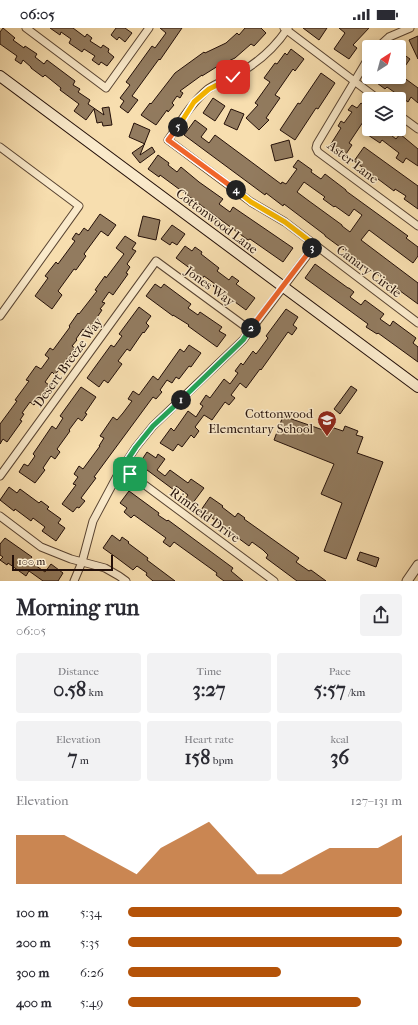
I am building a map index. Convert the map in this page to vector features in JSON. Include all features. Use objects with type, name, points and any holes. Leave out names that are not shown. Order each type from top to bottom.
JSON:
[{"type":"main road","name":"Cottonwood Lane","points":[[0,76],[418,387]]},
{"type":"street","points":[[26,28],[106,88],[149,28]]},
{"type":"street","points":[[386,40],[389,37],[410,28]]},
{"type":"street","points":[[286,29],[368,92]]},
{"type":"street","name":"Canary Circle","points":[[286,29],[278,42],[257,62],[209,89],[194,102],[168,140],[251,202],[285,222],[418,323]]},
{"type":"street","points":[[354,82],[362,69]]},
{"type":"street","name":"Aster Lane","points":[[354,82],[317,144],[317,150],[418,226]]},
{"type":"street","points":[[406,120],[418,129]]},
{"type":"street","points":[[0,147],[79,206],[0,316]]},
{"type":"street","points":[[74,581],[82,562],[93,521],[105,497],[136,447],[153,426],[243,340],[315,245]]},
{"type":"street","name":"Jones Way","points":[[156,261],[250,330]]},
{"type":"street","name":"Desert Breeze Way","points":[[0,476],[156,261]]},
{"type":"street","name":"Rimfield Drive","points":[[122,468],[274,581]]},
{"type":"street","points":[[0,516],[41,547],[82,562],[105,568],[126,581]]},
{"type":"street","points":[[407,581],[418,565]]},
{"type":"building","points":[[3,28],[15,38],[13,40],[24,48],[25,46],[37,54],[35,57],[44,64],[47,60],[75,81],[73,85],[80,89],[78,92],[90,100],[88,104],[104,115],[102,108],[109,107],[112,125],[103,126],[102,122],[97,123],[94,109],[86,120],[74,111],[79,104],[60,90],[61,88],[45,75],[43,77],[23,60],[21,64],[15,60],[17,56],[0,44],[0,32]]},
{"type":"building","points":[[50,28],[73,28],[85,37],[87,34],[92,38],[90,41],[101,48],[103,45],[109,49],[108,52],[114,57],[107,66],[101,62],[99,65],[92,60],[95,56],[84,49],[82,52],[69,43],[71,39],[61,32],[60,35]]},
{"type":"building","points":[[116,28],[125,28],[132,33],[125,42],[119,37],[117,40],[111,35]]},
{"type":"building","points":[[160,28],[182,28],[160,60],[159,59],[132,96],[138,100],[128,113],[120,107],[124,101],[120,98],[130,85],[126,82],[152,46],[155,48],[166,33]]},
{"type":"building","points":[[245,28],[261,28],[266,33],[254,46],[251,44],[235,58],[202,75],[180,91],[183,93],[180,98],[177,96],[172,103],[174,105],[168,112],[167,110],[156,125],[141,115],[175,73],[204,52],[205,53],[226,43],[237,33],[239,35]]},
{"type":"building","points":[[303,28],[327,28],[319,40]]},
{"type":"building","points":[[339,28],[369,28],[353,45],[357,48],[349,59],[334,49],[345,33]]},
{"type":"building","points":[[418,36],[418,59],[409,40]]},
{"type":"building","points":[[291,49],[304,59],[295,71],[293,69],[275,95],[280,98],[266,118],[269,120],[259,130],[246,118],[258,105],[255,103],[270,82],[264,78],[275,63],[277,64],[285,53],[287,55]]},
{"type":"building","points":[[406,56],[410,59],[406,65]]},
{"type":"building","points":[[321,73],[335,83],[295,140],[280,130]]},
{"type":"building","points":[[406,79],[418,88],[418,103],[411,97],[408,102],[406,101],[406,92],[394,92],[387,87],[385,89],[378,84],[406,84]]},
{"type":"building","points":[[213,98],[225,106],[215,121],[203,113]]},
{"type":"building","points":[[361,103],[362,104],[362,124],[349,143],[352,145],[344,157],[329,147],[341,128],[338,126],[341,121],[344,123],[352,112],[348,110],[352,105],[357,108]]},
{"type":"building","points":[[231,109],[244,114],[237,130],[224,124]]},
{"type":"building","points":[[195,120],[207,129],[201,137],[209,143],[215,135],[281,184],[282,182],[286,184],[297,169],[293,167],[298,160],[312,170],[311,172],[321,179],[325,174],[408,236],[406,238],[418,247],[418,256],[413,263],[369,230],[361,240],[418,283],[418,304],[284,204],[283,206],[266,193],[265,195],[184,135]],"holes":[[[304,182],[325,197],[323,199],[349,216],[354,209],[362,215],[350,232],[297,192]]]},
{"type":"building","points":[[134,123],[150,130],[144,144],[129,137]]},
{"type":"building","points":[[370,136],[392,136],[396,139],[398,136],[402,136],[418,149],[418,166],[406,158],[403,163],[396,158],[399,153],[382,140],[380,143]]},
{"type":"building","points":[[289,140],[293,157],[275,161],[271,145]]},
{"type":"building","points":[[144,145],[140,155],[152,147],[155,152],[140,163],[132,153]]},
{"type":"building","points":[[364,147],[418,186],[418,209],[404,199],[406,196],[395,189],[394,191],[354,161]]},
{"type":"building","points":[[158,155],[169,163],[168,165],[177,172],[181,167],[223,199],[219,204],[230,212],[233,207],[293,248],[283,262],[250,239],[248,240],[160,175],[159,177],[148,169]]},
{"type":"building","points":[[100,214],[116,225],[108,236],[101,231],[84,254],[86,256],[76,270],[74,269],[58,291],[62,295],[52,309],[35,296],[48,278],[45,276],[56,262],[58,264],[75,241],[72,239],[76,233],[79,235],[84,228],[88,231]]},
{"type":"building","points":[[143,216],[160,220],[156,240],[138,236]]},
{"type":"building","points":[[172,225],[185,234],[177,245],[172,242],[170,245],[161,239]]},
{"type":"building","points":[[125,236],[136,243],[132,249],[136,251],[127,264],[130,267],[126,273],[128,274],[113,295],[109,292],[102,302],[105,303],[100,309],[102,310],[87,332],[83,329],[72,346],[75,348],[55,375],[52,372],[45,382],[49,385],[34,405],[30,402],[22,413],[24,414],[20,420],[22,421],[7,442],[3,439],[0,444],[0,424],[17,401],[15,400],[29,381],[26,380],[36,366],[41,369],[49,358],[45,355],[50,348],[53,350],[70,327],[69,326],[78,313],[79,314],[97,291],[95,290],[105,276],[106,278],[124,254],[116,248]]},
{"type":"building","points":[[185,246],[192,251],[195,247],[202,252],[201,254],[219,268],[217,271],[229,280],[232,276],[239,281],[236,284],[255,298],[246,310],[213,286],[215,284],[204,276],[202,279],[176,258]]},
{"type":"building","points":[[315,264],[354,292],[350,297],[361,305],[365,300],[384,314],[380,319],[390,326],[393,321],[416,338],[413,343],[418,347],[418,362],[378,333],[377,334],[366,327],[368,324],[305,278]]},
{"type":"building","points":[[155,284],[161,288],[164,284],[191,304],[188,308],[198,315],[200,312],[222,327],[219,331],[226,335],[217,347],[188,326],[189,325],[173,316],[146,296]]},
{"type":"building","points":[[139,307],[151,316],[146,323],[149,326],[130,351],[127,349],[118,361],[122,364],[108,383],[104,380],[99,387],[87,378],[111,345],[114,347],[122,336],[119,334]]},
{"type":"building","points":[[286,309],[298,317],[293,325],[297,328],[292,335],[288,332],[246,388],[240,383],[231,395],[235,398],[229,405],[225,402],[212,420],[204,415],[195,427],[199,431],[194,438],[191,435],[182,447],[178,444],[173,451],[160,443],[171,428],[174,431],[188,411],[196,417],[203,406],[200,404],[206,395],[210,398],[224,379],[230,384],[238,373],[235,371],[241,363],[243,365],[253,351],[256,354],[268,338],[266,336]]},
{"type":"building","points":[[189,345],[201,353],[191,367],[189,366],[179,379],[176,377],[172,383],[167,380],[160,390],[162,392],[156,399],[153,397],[94,477],[96,478],[81,498],[85,501],[73,512],[62,504],[76,485],[73,484],[78,477],[74,474],[79,466],[83,469],[100,446],[104,438],[100,436],[113,417],[117,420],[132,401],[128,399],[133,391],[139,395],[153,376],[158,380],[180,349],[184,352]]},
{"type":"building","points":[[351,386],[357,390],[340,414],[334,409]]},
{"type":"building","points":[[81,387],[96,397],[85,413],[87,414],[82,421],[78,418],[69,430],[70,431],[57,449],[60,452],[55,459],[51,456],[43,468],[45,470],[35,483],[19,472],[24,464],[28,466],[35,456],[33,454],[52,426],[56,429],[63,418],[60,416]]},
{"type":"building","points":[[283,416],[326,431],[328,426],[343,431],[345,426],[358,431],[356,435],[363,437],[357,453],[383,462],[346,559],[324,551],[342,503],[321,494],[334,464],[274,440]]},
{"type":"building","points":[[147,452],[156,458],[158,454],[165,459],[157,470],[165,476],[170,470],[188,483],[191,479],[204,488],[192,504],[185,499],[188,495],[176,486],[174,490],[139,464]]},
{"type":"building","points":[[9,487],[17,493],[20,489],[39,503],[41,501],[49,507],[47,509],[61,519],[58,523],[65,528],[56,541],[42,531],[45,527],[33,518],[31,521],[15,509],[14,511],[0,500]]},
{"type":"building","points":[[129,491],[159,513],[158,515],[167,521],[168,520],[233,568],[231,571],[243,581],[224,581],[216,575],[217,573],[174,542],[170,547],[163,542],[166,538],[134,515],[131,518],[124,512],[127,508],[120,503]]},
{"type":"building","points":[[210,497],[235,517],[238,513],[245,518],[244,519],[299,558],[296,562],[309,571],[311,570],[326,581],[297,581],[266,558],[268,555],[263,550],[252,542],[249,546],[201,510]]},
{"type":"building","points":[[112,535],[120,541],[122,537],[129,542],[128,543],[148,558],[147,560],[175,581],[153,581],[146,575],[147,573],[137,566],[133,570],[103,548]]},
{"type":"building","points":[[5,538],[32,557],[29,561],[45,572],[51,564],[63,573],[58,581],[43,581],[29,571],[26,576],[8,563],[7,565],[0,560],[3,557],[0,555],[0,544]]},
{"type":"building","points":[[360,552],[379,558],[376,567],[357,560]]},
{"type":"place","name":"Cottonwood Elementary School","points":[[327,437]]},
{"type":"route","points":[[130,474],[122,468],[136,447],[153,426],[243,340],[315,245],[285,222],[251,202],[168,140],[194,102],[209,89],[233,77]]}]
